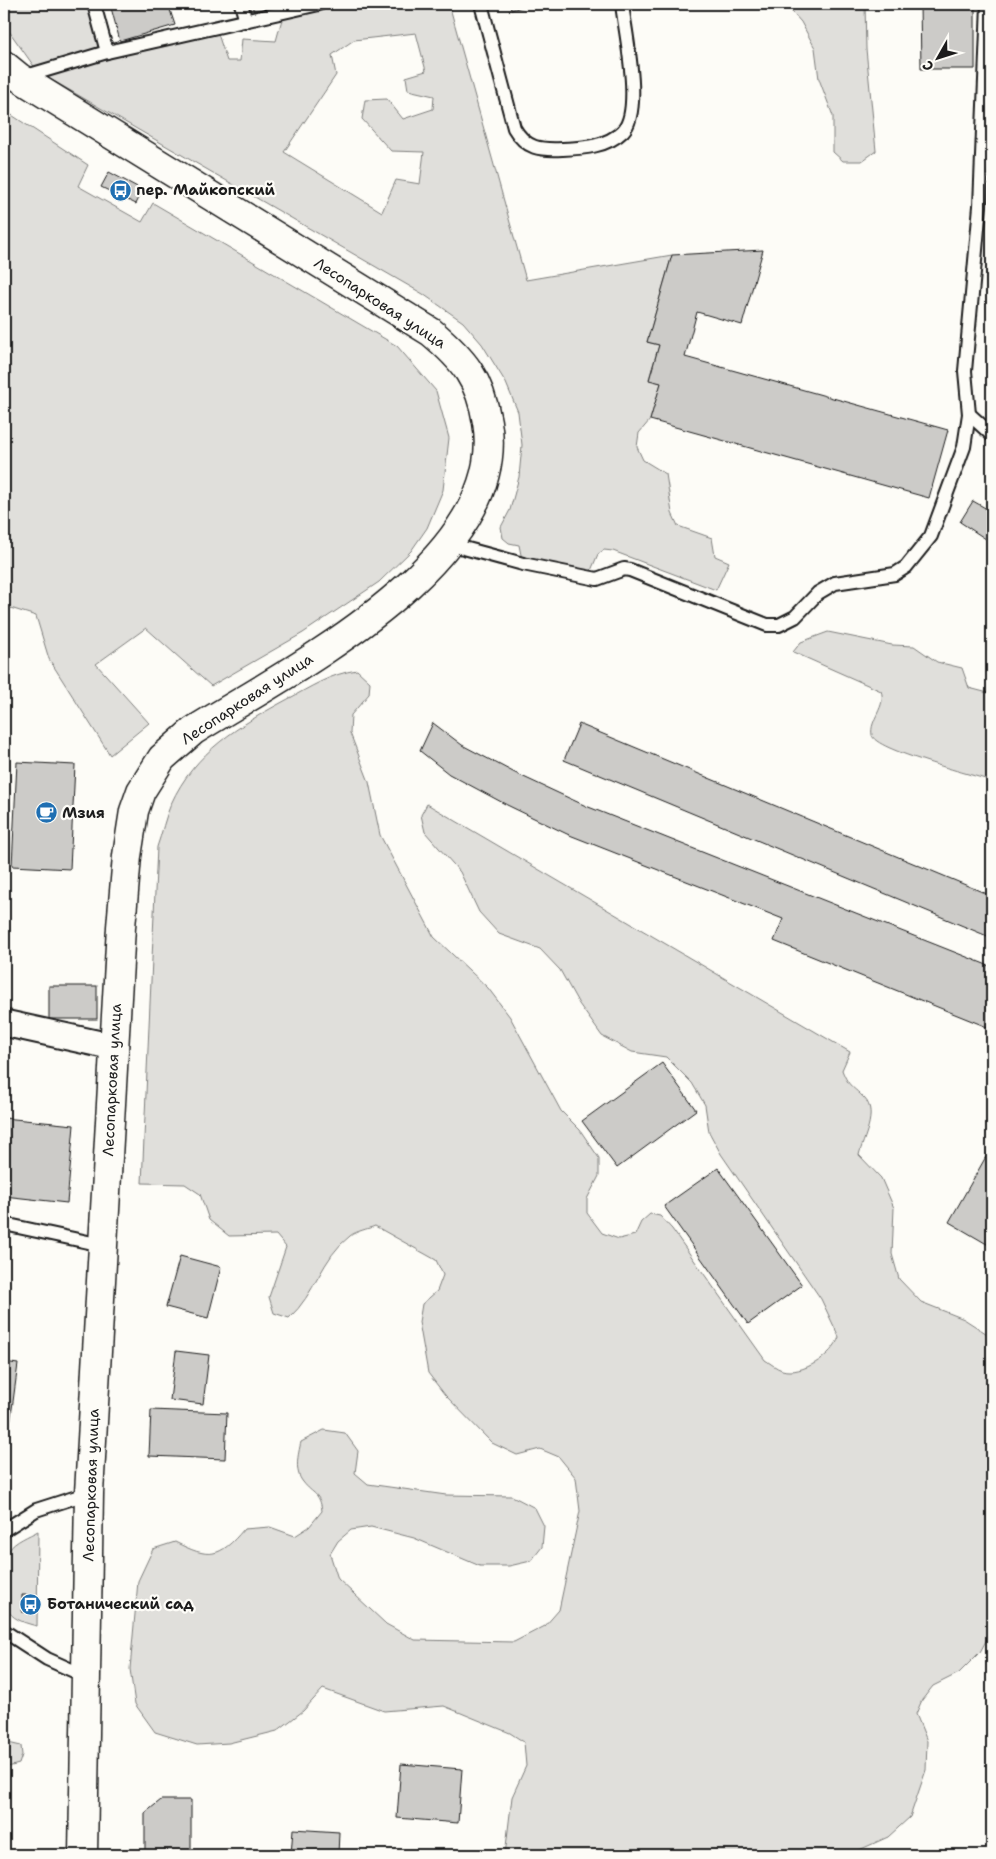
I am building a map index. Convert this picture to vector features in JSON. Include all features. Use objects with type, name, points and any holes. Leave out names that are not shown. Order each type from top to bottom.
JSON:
[{"type":"main road","name":"Лесопарковая улица","points":[[12,72],[431,332],[451,349],[467,367],[479,386],[485,408],[490,449],[487,473],[478,496],[449,544],[433,562],[365,621],[193,731],[162,758],[151,774],[134,811],[130,832],[121,927],[89,1493],[83,1855]]},
{"type":"street","points":[[4,1023],[114,1047]]},
{"type":"lane","points":[[94,4],[107,52]]},
{"type":"lane","points":[[241,4],[246,21]]},
{"type":"lane","points":[[12,72],[319,4]]},
{"type":"lane","points":[[481,4],[514,128],[520,139],[538,149],[583,148],[603,144],[624,130],[632,109],[622,4]]},
{"type":"lane","points":[[449,544],[523,564],[597,579],[624,569],[630,570],[767,624],[779,625],[795,616],[818,593],[835,583],[895,574],[906,567],[921,552],[931,536],[964,447],[969,414],[965,371],[980,206],[988,4]]},
{"type":"lane","points":[[969,414],[992,435]]},
{"type":"lane","points":[[4,1224],[102,1246]]},
{"type":"lane","points":[[4,1530],[10,1522],[36,1510],[89,1493]]},
{"type":"lane","points":[[4,1631],[47,1659],[85,1676]]},
{"type":"shaded area","points":[[4,4],[101,4],[114,50],[216,28],[227,61],[240,61],[242,39],[276,41],[284,12],[319,4],[449,4],[526,280],[672,255],[647,342],[659,345],[649,379],[661,383],[650,420],[639,433],[637,447],[643,460],[666,474],[672,513],[678,526],[712,538],[715,556],[729,562],[716,590],[613,551],[604,550],[598,554],[590,573],[524,559],[519,545],[509,543],[503,538],[501,527],[510,510],[519,477],[522,445],[518,412],[506,383],[482,344],[463,322],[423,294],[38,72],[4,24]],"holes":[[[416,33],[426,71],[406,77],[408,90],[434,96],[433,109],[403,119],[387,99],[365,100],[362,119],[391,151],[424,152],[420,184],[396,180],[382,212],[284,152],[336,75],[332,55],[354,40]]]},
{"type":"shaded area","points":[[785,4],[865,4],[866,49],[876,151],[862,161],[843,161],[833,152],[833,116],[819,79],[815,48],[801,22]]},
{"type":"shaded area","points":[[4,110],[88,165],[78,186],[142,222],[153,203],[397,346],[436,391],[449,438],[443,490],[427,528],[411,551],[379,582],[303,633],[211,686],[146,628],[96,664],[149,723],[110,755],[49,659],[36,616],[4,606]]},
{"type":"shaded area","points":[[828,632],[892,645],[914,646],[937,662],[962,668],[969,688],[992,694],[992,781],[906,755],[877,741],[872,735],[872,729],[882,702],[881,691],[793,652],[801,642]]},
{"type":"shaded area","points":[[357,670],[370,682],[369,694],[351,715],[350,733],[369,782],[380,835],[434,937],[488,988],[510,1017],[561,1111],[580,1130],[599,1158],[599,1176],[587,1199],[587,1213],[602,1233],[619,1239],[635,1235],[641,1222],[650,1214],[660,1216],[672,1229],[765,1360],[782,1370],[790,1371],[807,1367],[824,1357],[836,1344],[839,1337],[821,1299],[721,1154],[709,1132],[705,1105],[692,1083],[666,1057],[632,1052],[602,1036],[579,1004],[560,970],[540,949],[499,934],[479,912],[460,872],[425,832],[421,815],[427,804],[850,1052],[842,1070],[849,1084],[865,1099],[870,1111],[870,1119],[859,1155],[881,1178],[894,1208],[892,1254],[899,1279],[921,1302],[964,1319],[992,1337],[992,1542],[989,1564],[992,1568],[992,1630],[980,1652],[959,1673],[933,1686],[922,1700],[916,1714],[927,1741],[926,1770],[910,1817],[888,1837],[848,1855],[505,1855],[512,1797],[526,1766],[524,1742],[510,1733],[444,1706],[384,1711],[323,1689],[303,1711],[277,1731],[229,1743],[197,1745],[155,1732],[135,1704],[130,1669],[138,1581],[153,1549],[175,1542],[197,1551],[213,1553],[227,1546],[244,1529],[270,1527],[295,1536],[309,1527],[322,1511],[318,1497],[300,1478],[298,1473],[298,1457],[301,1442],[324,1430],[345,1433],[358,1451],[355,1473],[368,1484],[446,1495],[512,1496],[535,1508],[544,1526],[542,1547],[531,1561],[509,1566],[480,1566],[414,1538],[371,1527],[351,1530],[338,1541],[330,1554],[338,1579],[386,1624],[415,1640],[514,1642],[545,1626],[559,1610],[580,1511],[576,1478],[559,1457],[540,1449],[517,1455],[492,1443],[445,1395],[428,1373],[419,1322],[422,1304],[437,1291],[443,1275],[436,1260],[375,1226],[359,1231],[350,1236],[332,1254],[306,1298],[289,1318],[274,1313],[269,1297],[286,1247],[276,1235],[229,1236],[209,1220],[200,1194],[185,1184],[142,1183],[157,847],[171,804],[192,769],[205,755],[236,730],[270,709],[321,682]]},
{"type":"shaded area","points":[[38,1531],[37,1626],[18,1619],[8,1610],[5,1596],[5,1563],[9,1550],[18,1541]]},
{"type":"shaded area","points":[[4,1742],[21,1746],[22,1755],[19,1764],[4,1768]]},
{"type":"building","points":[[110,4],[168,4],[175,25],[120,41]]},
{"type":"building","points":[[252,4],[292,4],[254,14]]},
{"type":"building","points":[[510,4],[533,4],[511,10]]},
{"type":"building","points":[[920,4],[975,4],[975,69],[921,69]]},
{"type":"building","points":[[109,172],[143,190],[136,204],[101,187]]},
{"type":"building","points":[[763,250],[742,325],[697,312],[685,357],[948,430],[929,498],[650,420],[661,383],[649,380],[659,345],[647,342],[672,255]]},
{"type":"building","points":[[973,501],[987,509],[992,501],[992,543],[960,522]]},
{"type":"building","points":[[433,723],[462,745],[515,773],[586,806],[992,967],[992,1029],[774,941],[783,919],[567,834],[449,774],[420,751]]},
{"type":"building","points":[[579,724],[992,896],[992,938],[564,760]]},
{"type":"building","points":[[17,762],[75,765],[70,869],[12,866]]},
{"type":"building","points":[[49,986],[97,986],[97,1019],[49,1019]]},
{"type":"building","points":[[662,1063],[696,1110],[617,1168],[582,1121]]},
{"type":"building","points":[[4,1118],[74,1125],[67,1203],[4,1196]]},
{"type":"building","points":[[992,1146],[992,1247],[949,1222]]},
{"type":"building","points":[[718,1168],[802,1285],[748,1324],[664,1206]]},
{"type":"building","points":[[180,1256],[221,1267],[208,1318],[166,1307]]},
{"type":"building","points":[[176,1351],[209,1355],[203,1404],[170,1400]]},
{"type":"building","points":[[4,1362],[18,1364],[4,1469]]},
{"type":"building","points":[[151,1410],[227,1413],[225,1459],[149,1456]]},
{"type":"building","points":[[22,1595],[35,1595],[34,1613],[22,1612]]},
{"type":"building","points":[[401,1764],[462,1769],[458,1823],[397,1818]]},
{"type":"building","points":[[161,1800],[191,1800],[191,1855],[145,1855],[145,1813]]},
{"type":"building","points":[[293,1829],[339,1832],[338,1855],[291,1855]]},
{"type":"place","name":"пер. Майкопский","points":[[120,190]]},
{"type":"place","name":"Мзия","points":[[46,813]]},
{"type":"place","name":"Ботанический сад","points":[[31,1604]]}]
